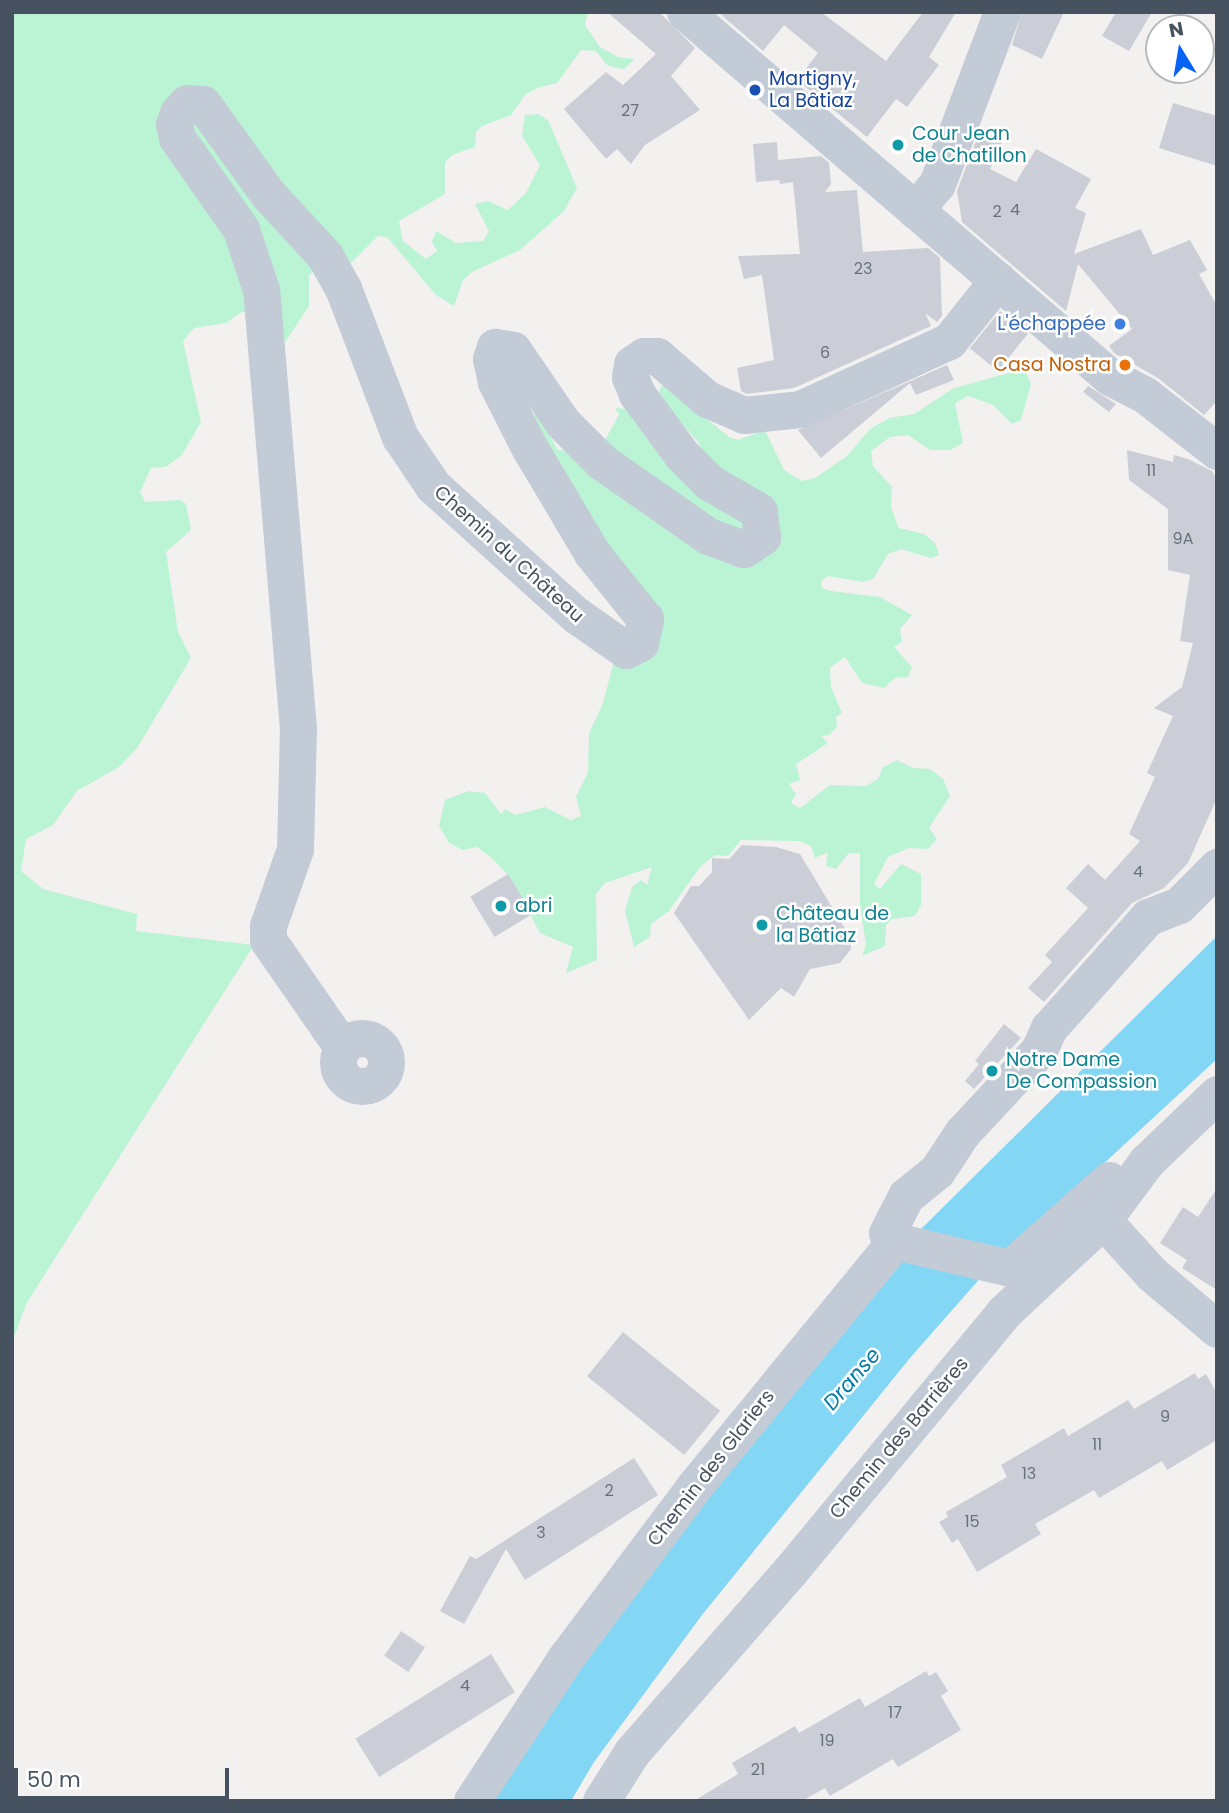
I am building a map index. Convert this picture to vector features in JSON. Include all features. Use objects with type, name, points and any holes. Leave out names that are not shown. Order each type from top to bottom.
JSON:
[{"type":"street","points":[[685,12],[1110,377],[1145,395],[1214,442]]},
{"type":"street","points":[[915,210],[937,184],[1002,12]]},
{"type":"street","name":"Chemin du Château","points":[[342,1048],[268,940],[268,926],[295,849],[298,729],[261,290],[241,229],[177,138],[174,124],[178,113],[187,103],[203,104],[268,194],[325,256],[344,288],[400,436],[433,486],[593,630],[625,650],[640,643],[645,619],[592,553],[529,447],[496,382],[491,359],[495,347],[513,350],[563,423],[602,461],[708,536],[744,549],[762,537],[759,511],[709,482],[682,455],[637,394],[630,377],[632,364],[644,356],[656,356],[707,399],[744,415],[800,409],[949,341],[998,280]]},
{"type":"street","points":[[1137,1174],[1119,1172],[1010,1268],[895,1241],[887,1233],[891,1218],[906,1196],[937,1171],[971,1125],[996,1101],[1039,1050],[1049,1028],[1148,917],[1178,905],[1217,867]]},
{"type":"street","name":"Chemin des Barrières","points":[[601,1801],[632,1752],[790,1571],[1004,1312],[1103,1220],[1137,1174],[1217,1094]]},
{"type":"street","points":[[1103,1220],[1152,1274],[1217,1329]]},
{"type":"street","name":"Chemin des Glariers","points":[[472,1801],[567,1656],[693,1488],[895,1241]]},
{"type":"green space","points":[[12,12],[588,12],[585,25],[600,47],[618,57],[635,59],[624,69],[617,68],[607,65],[596,51],[581,50],[557,83],[537,88],[525,95],[511,115],[482,126],[476,132],[475,147],[452,155],[445,162],[445,194],[399,221],[403,241],[426,259],[437,251],[432,242],[436,231],[456,243],[483,241],[489,231],[475,204],[488,201],[508,210],[526,193],[540,165],[522,136],[525,115],[538,114],[548,120],[577,188],[564,211],[520,250],[472,272],[463,280],[454,306],[436,295],[387,237],[378,236],[351,263],[342,266],[330,260],[309,275],[309,306],[286,341],[277,339],[258,309],[240,313],[226,323],[194,328],[183,341],[201,422],[182,455],[166,467],[151,468],[140,492],[145,502],[180,500],[186,504],[191,530],[166,552],[178,632],[191,658],[137,748],[119,767],[77,791],[53,825],[26,839],[21,871],[43,889],[137,914],[136,931],[254,945],[26,1304],[12,1343]]},
{"type":"green space","points":[[1020,370],[1026,373],[1031,384],[1021,420],[1012,424],[993,405],[968,396],[955,403],[963,443],[950,450],[930,450],[908,435],[890,437],[871,451],[873,466],[892,487],[891,507],[899,528],[924,534],[935,543],[939,555],[931,558],[901,549],[888,554],[873,579],[863,582],[828,576],[821,581],[822,588],[880,597],[912,615],[900,629],[902,642],[894,647],[912,667],[908,677],[895,678],[884,688],[862,683],[845,657],[830,668],[831,687],[842,713],[836,717],[837,727],[829,735],[821,736],[828,743],[796,764],[800,780],[789,784],[796,794],[791,803],[800,808],[830,785],[866,786],[878,779],[883,767],[897,760],[913,768],[930,769],[943,779],[950,796],[929,828],[937,839],[928,849],[909,848],[888,857],[874,884],[880,889],[901,864],[921,874],[921,905],[915,916],[892,919],[886,925],[885,946],[862,956],[866,944],[860,907],[860,853],[849,853],[836,869],[826,866],[828,852],[815,858],[811,846],[799,841],[741,840],[728,856],[715,855],[700,867],[669,911],[651,924],[650,937],[634,947],[625,911],[632,887],[641,880],[647,885],[652,867],[605,883],[596,894],[597,960],[566,973],[573,947],[540,933],[510,877],[477,847],[463,850],[449,843],[439,826],[445,800],[468,791],[485,793],[501,814],[505,809],[515,815],[545,807],[571,820],[581,816],[576,796],[588,773],[589,734],[603,703],[614,661],[628,642],[626,588],[526,428],[536,414],[558,450],[598,452],[619,415],[615,408],[626,409],[708,473],[699,443],[661,399],[659,390],[664,384],[729,437],[738,440],[765,430],[784,470],[802,481],[815,478],[847,456],[870,429],[889,418],[914,414],[954,388]]},
{"type":"water","name":"Dranse","points":[[1217,936],[1217,1059],[983,1275],[910,1358],[702,1615],[594,1762],[571,1801],[488,1801],[614,1614],[919,1231]]},
{"type":"building","points":[[607,12],[659,12],[695,48],[671,76],[700,110],[645,145],[631,164],[617,149],[606,159],[564,109],[606,72],[623,85],[656,54]]},
{"type":"building","points":[[718,12],[821,12],[886,61],[923,12],[956,12],[929,57],[939,65],[907,107],[896,99],[867,137],[797,80],[818,53],[784,25],[763,51]]},
{"type":"building","points":[[1022,12],[1064,12],[1042,59],[1012,45]]},
{"type":"building","points":[[1116,12],[1152,12],[1145,14],[1145,24],[1129,51],[1102,36]]},
{"type":"building","points":[[1173,103],[1217,116],[1217,166],[1159,148]]},
{"type":"building","points":[[978,136],[1002,143],[990,169],[1016,182],[1036,149],[1091,179],[1075,208],[1086,213],[1074,254],[1141,229],[1153,255],[1190,240],[1207,270],[1199,274],[1217,306],[1217,401],[1204,415],[1158,378],[1114,353],[1109,346],[1132,329],[1078,264],[1066,311],[962,222],[957,191]]},
{"type":"building","points":[[777,142],[778,160],[821,156],[829,163],[831,184],[825,192],[857,190],[863,252],[928,248],[940,258],[942,316],[937,322],[925,313],[931,326],[794,388],[747,394],[741,391],[737,368],[774,360],[762,275],[744,279],[738,256],[800,254],[793,182],[756,182],[753,144]]},
{"type":"building","points":[[1000,311],[1028,334],[998,371],[970,348]]},
{"type":"building","points":[[947,365],[954,380],[916,395],[910,383],[821,458],[798,430]]},
{"type":"building","points":[[1088,386],[1116,404],[1109,412],[1083,392]]},
{"type":"building","points":[[1127,450],[1173,462],[1174,455],[1188,459],[1212,471],[1217,480],[1217,798],[1188,863],[1164,888],[1132,903],[1044,1002],[1028,988],[1052,962],[1045,955],[1088,908],[1066,888],[1088,864],[1105,880],[1140,841],[1129,834],[1155,777],[1147,773],[1173,716],[1154,708],[1182,687],[1193,643],[1180,641],[1190,575],[1168,570],[1168,509],[1129,480]]},
{"type":"building","name":"Château de la Bâtiaz","points":[[742,845],[776,847],[800,854],[850,937],[851,949],[840,963],[810,969],[794,997],[781,988],[749,1020],[674,913],[691,886],[699,886],[712,872],[712,858],[729,859]]},
{"type":"building","name":"abri","points":[[508,874],[532,914],[494,937],[470,897]]},
{"type":"building","points":[[1004,1024],[1021,1038],[974,1089],[965,1081],[979,1064],[975,1061]]},
{"type":"building","points":[[1217,1188],[1217,1290],[1182,1268],[1187,1260],[1160,1243],[1183,1207],[1198,1217]]},
{"type":"building","points":[[623,1332],[720,1411],[684,1455],[587,1376]]},
{"type":"building","points":[[1195,1373],[1198,1379],[1206,1374],[1217,1393],[1217,1440],[1167,1470],[1162,1461],[1099,1498],[1094,1490],[1035,1524],[1041,1534],[977,1572],[958,1539],[952,1543],[939,1522],[948,1517],[946,1512],[1007,1477],[1001,1465],[1064,1428],[1068,1436],[1128,1400],[1134,1409]]},
{"type":"building","points":[[634,1458],[658,1495],[525,1580],[506,1549],[464,1624],[440,1611],[470,1556],[476,1559]]},
{"type":"building","points":[[401,1631],[425,1647],[408,1672],[384,1656]]},
{"type":"building","points":[[491,1654],[515,1692],[379,1777],[355,1739]]},
{"type":"building","points":[[926,1671],[929,1676],[936,1672],[948,1691],[941,1696],[961,1730],[898,1767],[893,1759],[830,1796],[825,1788],[802,1801],[694,1801],[738,1774],[732,1763],[795,1726],[799,1733],[860,1698],[865,1707]]},
{"type":"place","name":"Martigny, La Bâtiaz","points":[[755,90]]},
{"type":"place","name":"Cour Jean de Chatillon","points":[[898,145]]},
{"type":"place","name":"L'échappée","points":[[1120,324]]},
{"type":"place","name":"Casa Nostra","points":[[1125,365]]},
{"type":"place","name":"abri","points":[[501,906]]},
{"type":"place","name":"Château de la Bâtiaz","points":[[762,925]]},
{"type":"place","name":"Notre Dame De Compassion","points":[[992,1071]]}]
